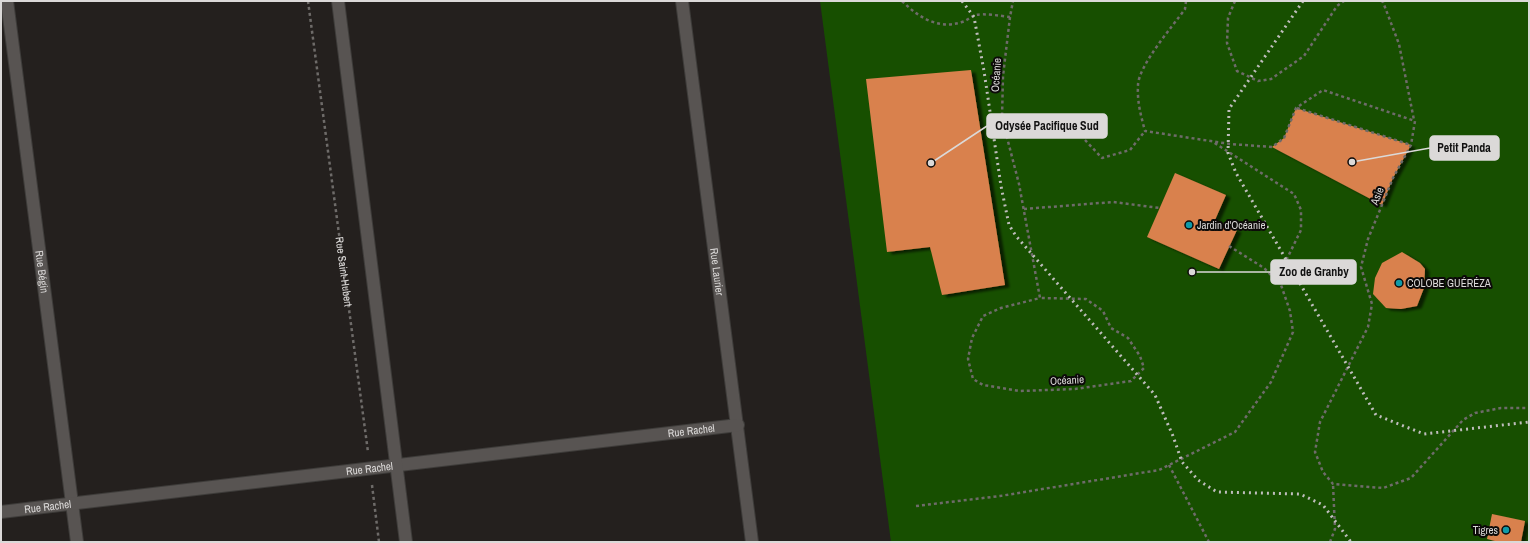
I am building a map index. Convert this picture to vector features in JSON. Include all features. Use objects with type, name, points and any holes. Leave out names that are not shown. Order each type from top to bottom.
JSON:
[{"type":"street","name":"Rue Bégin","points":[[7,1],[77,542]]},
{"type":"street","points":[[338,1],[406,542]]},
{"type":"street","name":"Rue Laurier","points":[[682,1],[752,542]]},
{"type":"street","name":"Rue Rachel","points":[[1,512],[738,425]]},
{"type":"path","name":"Rue Saint-Hubert","points":[[308,1],[379,542]]},
{"type":"path","points":[[902,1],[915,13],[932,22],[946,24],[962,22],[976,15],[1010,17]]},
{"type":"path","name":"Océanie","points":[[1013,1],[1003,76],[1002,118],[1019,184],[1040,298]]},
{"type":"path","points":[[1145,131],[1138,106],[1138,84],[1149,57],[1185,9],[1186,1]]},
{"type":"path","points":[[1235,1],[1228,18],[1226,43],[1237,71],[1258,81],[1271,79],[1304,56],[1337,6],[1344,1]]},
{"type":"path","name":"Asie","points":[[1333,484],[1324,472],[1315,452],[1320,422],[1368,327],[1372,304],[1360,267],[1368,239],[1393,178],[1411,145],[1414,121],[1399,44],[1383,2],[1380,1]]},
{"type":"path","points":[[1145,131],[1211,141],[1272,147],[1284,138],[1296,108],[1323,90],[1414,121]]},
{"type":"path","points":[[1296,108],[1411,145]]},
{"type":"path","points":[[1085,140],[1102,158],[1130,150],[1145,131]]},
{"type":"path","points":[[916,506],[1000,496],[1159,470],[1235,432],[1272,382],[1293,332],[1290,311],[1281,285],[1281,271],[1302,230],[1301,210],[1294,194],[1211,141]]},
{"type":"path","points":[[1024,209],[1113,202],[1160,208]]},
{"type":"path","points":[[1229,246],[1264,268],[1281,285]]},
{"type":"path","name":"Océanie","points":[[1040,298],[1086,299],[1103,311],[1111,328],[1128,338],[1140,356],[1144,368],[1131,381],[1075,389],[1020,391],[983,385],[973,379],[968,359],[972,338],[983,316],[1001,308],[1040,298]]},
{"type":"path","points":[[1330,542],[1335,529],[1333,484],[1383,488],[1411,478],[1462,420],[1475,413],[1501,408],[1529,408]]},
{"type":"path","points":[[1169,465],[1209,542]]},
{"type":"green space","points":[[820,1],[1529,1],[1529,542],[891,542]]},
{"type":"building","points":[[971,70],[1005,285],[942,295],[930,247],[887,252],[866,79]]},
{"type":"building","points":[[1296,108],[1411,145],[1393,178],[1382,205],[1272,147],[1284,138]]},
{"type":"building","name":"Jardin d'Océanie","points":[[1175,173],[1226,195],[1215,220],[1237,230],[1219,269],[1147,237]]},
{"type":"building","name":"COLOBE GUÉRÉZA","points":[[1402,252],[1420,263],[1425,269],[1424,288],[1417,306],[1401,309],[1386,308],[1373,294],[1375,278],[1382,263]]},
{"type":"building","name":"Tigres","points":[[1492,514],[1525,521],[1521,542],[1499,542],[1487,539]]},
{"type":"railway","points":[[962,1],[974,17],[984,71],[1001,186],[1009,225],[1016,236],[1155,395],[1173,436],[1182,462],[1198,480],[1217,492],[1300,494],[1323,505],[1351,542]]},
{"type":"railway","points":[[1303,1],[1229,109],[1228,153],[1236,173],[1376,415],[1424,434],[1529,422]]},
{"type":"place","name":"Petit Panda","points":[[1352,162]]},
{"type":"place","name":"Odysée Pacifique Sud","points":[[931,163]]},
{"type":"place","name":"Jardin d'Océanie","points":[[1189,225]]},
{"type":"place","name":"Zoo de Granby","points":[[1192,272]]},
{"type":"place","name":"COLOBE GUÉRÉZA","points":[[1399,283]]},
{"type":"place","name":"Tigres","points":[[1506,530]]}]
